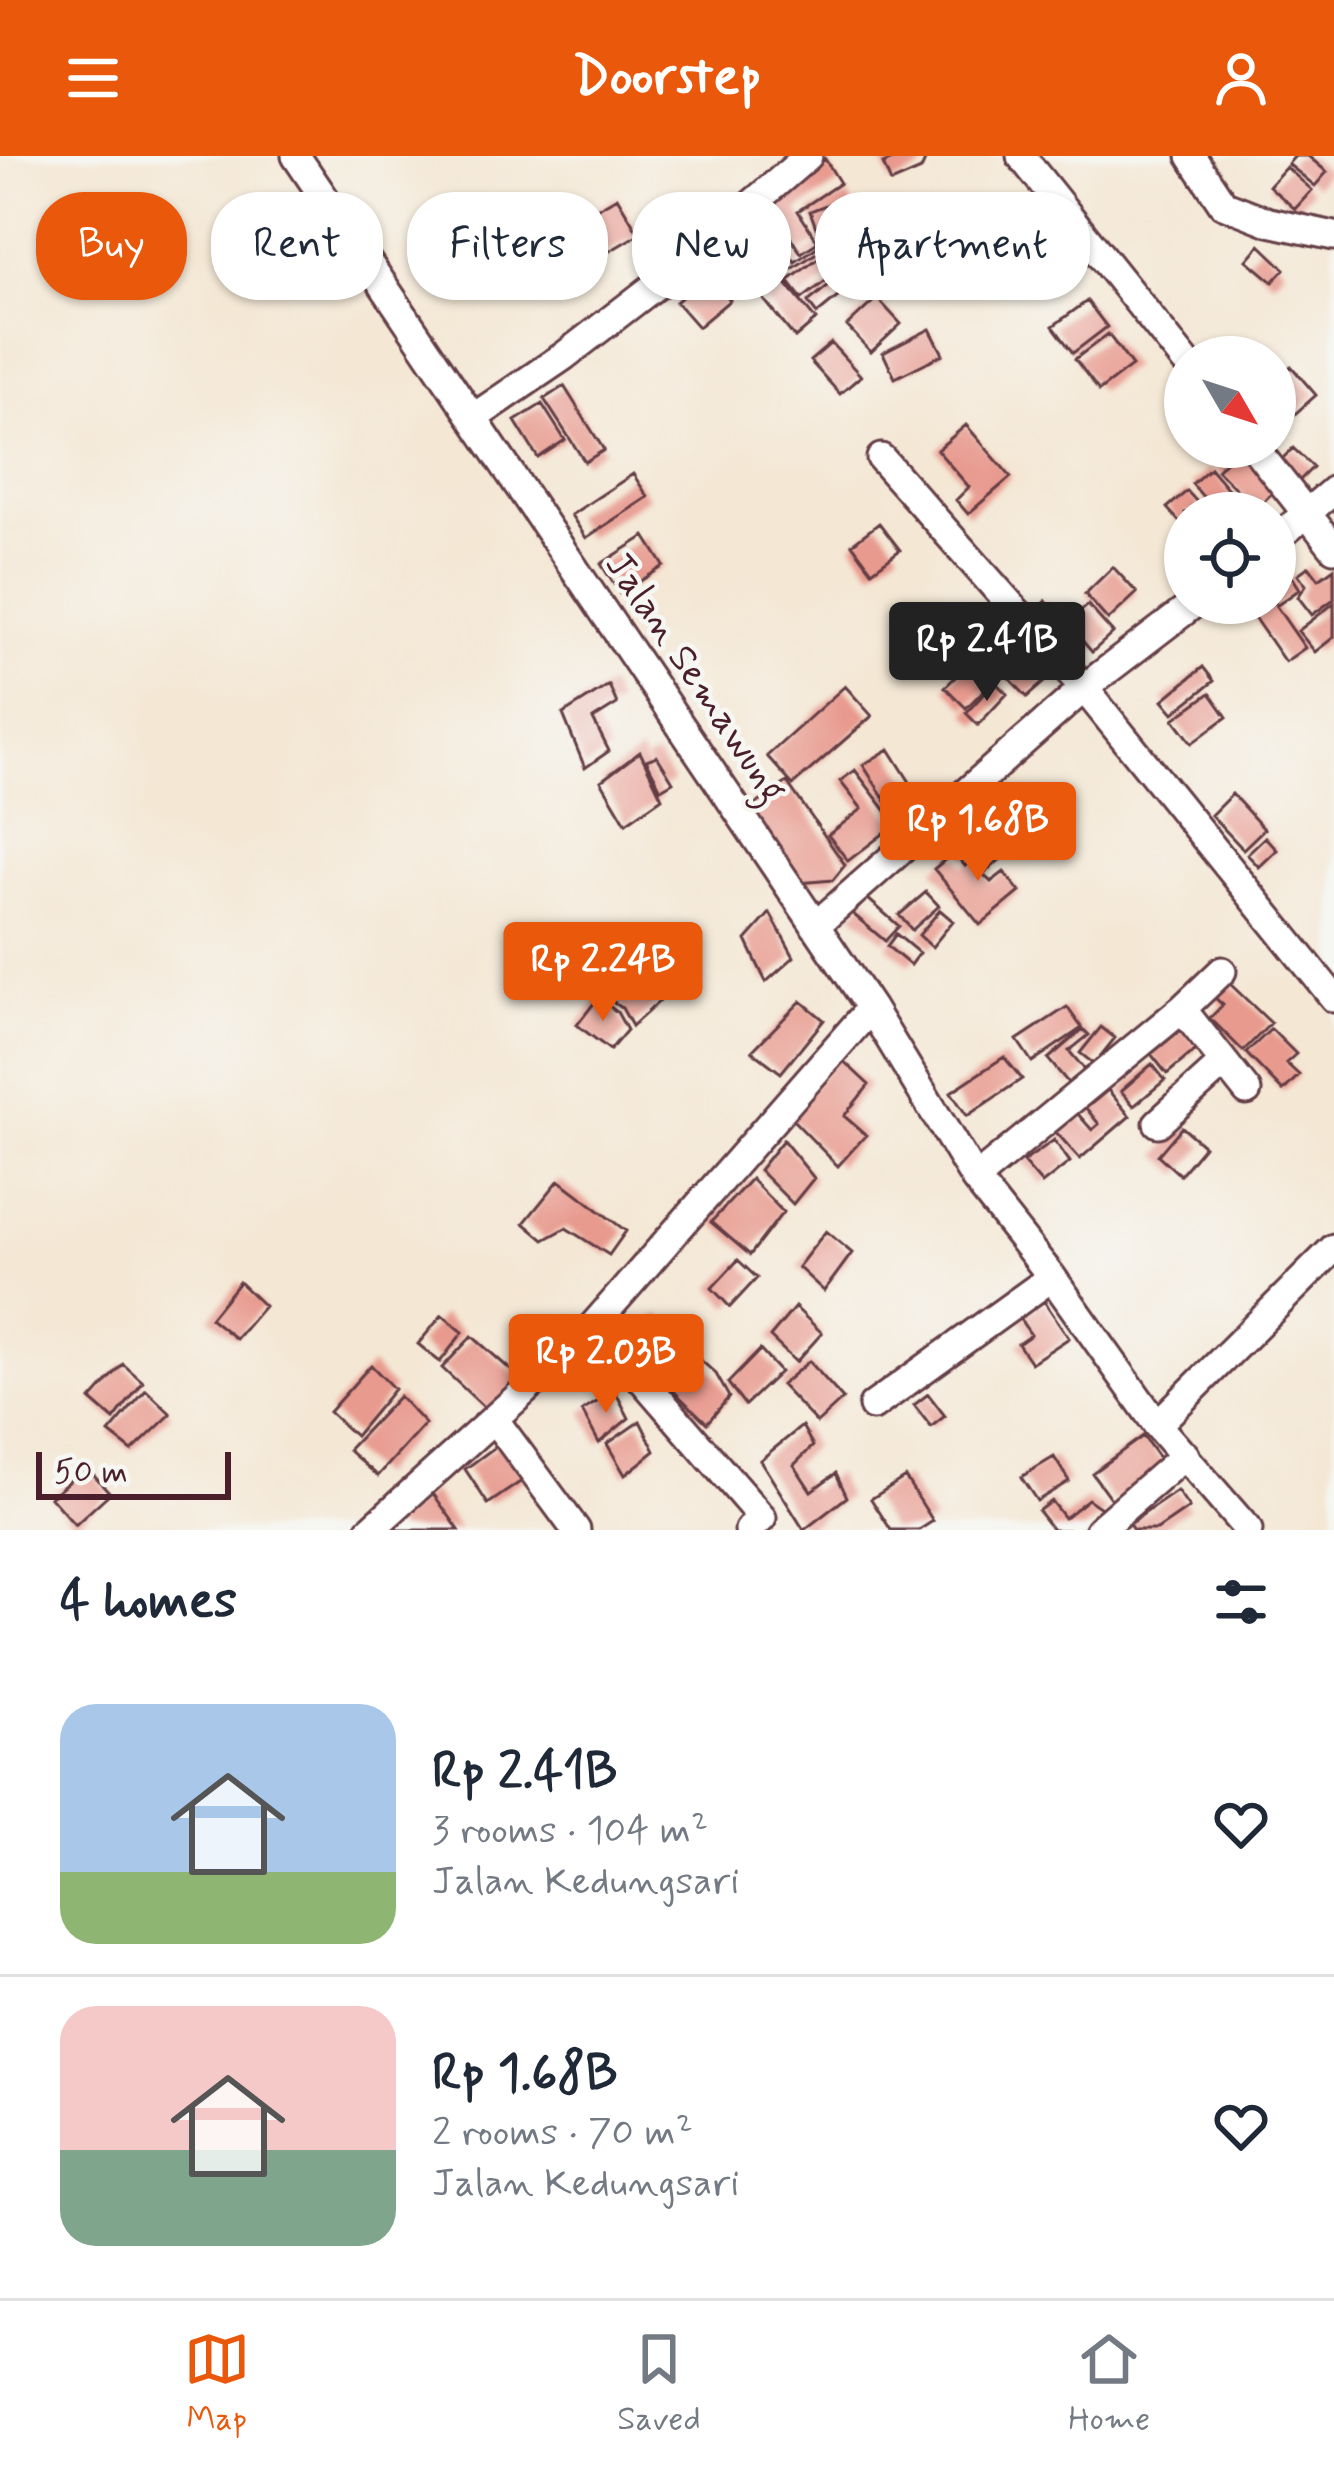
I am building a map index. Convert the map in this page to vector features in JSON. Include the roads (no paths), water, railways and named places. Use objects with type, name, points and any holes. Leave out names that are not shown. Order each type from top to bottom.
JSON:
[{"type":"street","name":"Jalan Semawung","points":[[296,156],[871,1008],[975,1178],[1157,1425],[1248,1530]]},
{"type":"street","points":[[473,418],[673,272],[808,156]]},
{"type":"street","points":[[1021,156],[1165,336]]},
{"type":"street","points":[[1191,156],[1223,205],[1269,222],[1334,236]]},
{"type":"street","points":[[881,458],[1084,688],[1334,998]]},
{"type":"street","points":[[1271,468],[1334,548]]},
{"type":"street","points":[[1296,523],[1334,490]]},
{"type":"street","points":[[815,926],[1084,688],[1168,624]]},
{"type":"street","points":[[975,1178],[1182,1010],[1222,971]]},
{"type":"street","points":[[370,1530],[595,1325],[871,1008]]},
{"type":"street","points":[[1182,1010],[1247,1091]]},
{"type":"street","points":[[1158,1123],[1224,1063]]},
{"type":"street","points":[[1157,1425],[1334,1248]]},
{"type":"street","points":[[873,1406],[1052,1277]]},
{"type":"street","points":[[595,1325],[762,1526]]},
{"type":"street","points":[[494,1419],[577,1530]]},
{"type":"street","points":[[1099,1530],[1185,1455]]}]
